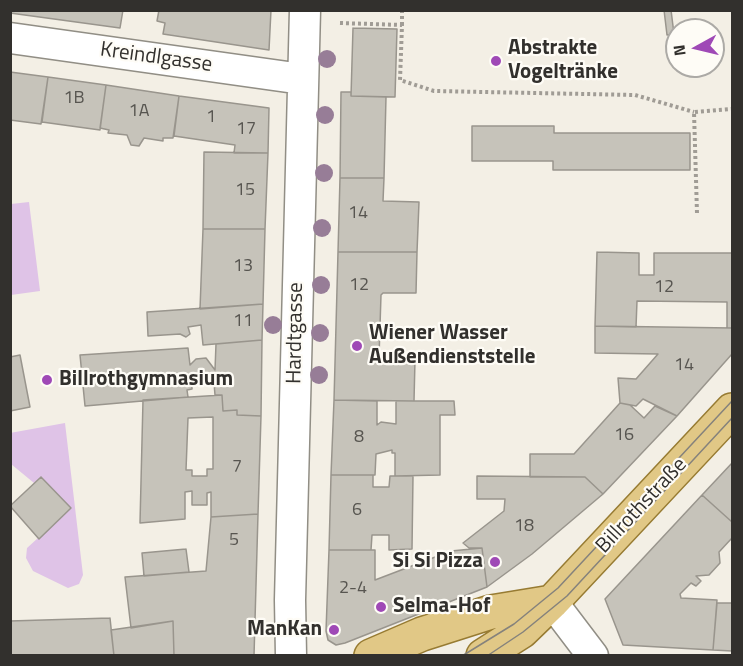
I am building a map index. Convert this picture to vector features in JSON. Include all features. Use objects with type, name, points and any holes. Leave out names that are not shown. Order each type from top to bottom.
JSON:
[{"type":"main road","name":"Billrothstraße","points":[[483,656],[522,631],[552,603],[732,410]]},
{"type":"main road","points":[[371,656],[422,634],[491,612],[552,603]]},
{"type":"street","name":"Hardtgasse","points":[[291,656],[290,600],[305,10]]},
{"type":"street","name":"Kreindlgasse","points":[[10,38],[302,78]]},
{"type":"street","points":[[552,603],[593,656]]},
{"type":"path","points":[[402,10],[400,80],[434,91],[635,95],[694,112],[732,109]]},
{"type":"path","points":[[340,23],[402,25]]},
{"type":"path","points":[[694,112],[697,213]]},
{"type":"shaded area","points":[[29,202],[40,291],[11,295],[11,204]]},
{"type":"shaded area","points":[[65,423],[83,575],[79,584],[68,588],[33,571],[26,558],[27,548],[71,508],[41,477],[34,483],[11,464],[10,433]]},
{"type":"building","points":[[10,10],[123,10],[120,28],[10,13]]},
{"type":"building","points":[[159,10],[271,10],[269,50],[163,34],[165,23],[157,21]]},
{"type":"building","points":[[664,10],[671,10],[672,18],[665,18]]},
{"type":"building","points":[[353,28],[397,29],[395,97],[351,96]]},
{"type":"building","points":[[10,72],[48,77],[41,124],[10,120]]},
{"type":"building","points":[[48,77],[106,85],[100,130],[42,122]]},
{"type":"building","points":[[106,85],[179,96],[173,138],[163,138],[163,141],[144,138],[139,146],[131,145],[127,135],[108,133],[109,130],[100,128]]},
{"type":"building","points":[[341,92],[351,92],[351,96],[386,97],[384,178],[340,178]]},
{"type":"building","points":[[179,96],[269,108],[268,153],[234,153],[235,145],[174,136]]},
{"type":"building","points":[[472,126],[554,126],[554,133],[690,133],[690,170],[553,170],[553,161],[472,161]]},
{"type":"building","points":[[204,152],[268,153],[265,229],[203,229]]},
{"type":"building","points":[[340,178],[384,178],[383,201],[419,202],[417,252],[338,252]]},
{"type":"building","points":[[203,229],[265,229],[263,304],[200,309]]},
{"type":"building","points":[[338,252],[417,252],[416,293],[383,293],[381,295],[379,357],[381,360],[415,360],[414,401],[334,400]]},
{"type":"building","points":[[597,252],[639,253],[639,275],[654,275],[654,253],[732,253],[732,328],[727,328],[727,302],[637,301],[636,327],[595,326]]},
{"type":"building","points":[[263,304],[262,340],[203,345],[201,325],[188,327],[190,334],[186,337],[180,334],[148,336],[147,312]]},
{"type":"building","points":[[595,326],[732,328],[732,354],[677,416],[643,399],[636,406],[620,403],[618,378],[636,379],[658,354],[595,353]]},
{"type":"building","points":[[262,340],[261,416],[237,415],[237,410],[223,411],[222,395],[215,395],[214,383],[210,383],[210,377],[192,377],[192,389],[187,390],[188,397],[85,406],[80,355],[188,348],[190,365],[196,359],[206,358],[215,370],[216,344]]},
{"type":"building","points":[[20,355],[30,407],[10,411],[10,357]]},
{"type":"building","points":[[222,395],[223,411],[237,410],[237,415],[261,416],[258,514],[211,517],[211,492],[207,493],[207,505],[192,505],[192,491],[185,492],[185,519],[140,523],[143,400]],"holes":[[[213,417],[213,469],[207,469],[207,476],[192,476],[192,470],[186,470],[188,418]]]},
{"type":"building","points":[[334,400],[377,401],[377,425],[381,422],[396,424],[396,401],[454,401],[455,415],[440,415],[440,475],[395,476],[395,453],[392,453],[392,450],[376,454],[375,475],[331,475]]},
{"type":"building","points":[[620,403],[630,405],[644,418],[655,406],[677,416],[603,494],[585,477],[530,477],[530,454],[574,454]]},
{"type":"building","points":[[732,463],[732,522],[702,495]]},
{"type":"building","points":[[331,475],[373,475],[373,487],[389,487],[390,476],[413,476],[412,549],[389,550],[389,535],[372,535],[371,550],[329,550]]},
{"type":"building","points":[[477,476],[585,477],[603,494],[532,554],[487,587],[482,548],[469,548],[463,543],[504,511],[505,499],[477,499]]},
{"type":"building","points":[[41,477],[71,508],[39,539],[10,506]]},
{"type":"building","points":[[702,495],[732,522],[732,538],[719,552],[720,563],[709,575],[696,576],[701,581],[696,586],[691,583],[680,594],[681,598],[717,600],[713,650],[623,645],[605,599]]},
{"type":"building","points":[[258,514],[254,656],[174,656],[173,621],[131,628],[125,577],[206,571],[211,517]]},
{"type":"building","name":"Selma-Hof","points":[[482,548],[487,587],[345,643],[336,645],[328,640],[326,631],[329,550],[375,550],[375,580],[451,551]]},
{"type":"building","points":[[186,549],[189,572],[144,576],[142,553]]},
{"type":"building","points":[[717,603],[732,603],[732,651],[713,650]]},
{"type":"building","points":[[110,618],[114,656],[10,656],[10,621]]},
{"type":"building","points":[[173,621],[174,656],[114,656],[111,630]]},
{"type":"tram line","points":[[462,656],[514,624],[558,588],[732,401]]},
{"type":"tram line","points":[[487,656],[523,632],[567,596],[732,418]]},
{"type":"place","name":"Abstrakte Vogeltränke","points":[[496,61]]},
{"type":"place","name":"Wiener Wasser Außendienststelle","points":[[357,346]]},
{"type":"place","name":"Billrothgymnasium","points":[[47,380]]},
{"type":"place","name":"Si Si Pizza","points":[[495,562]]},
{"type":"place","name":"Selma-Hof","points":[[381,607]]},
{"type":"place","name":"ManKan","points":[[334,630]]}]
